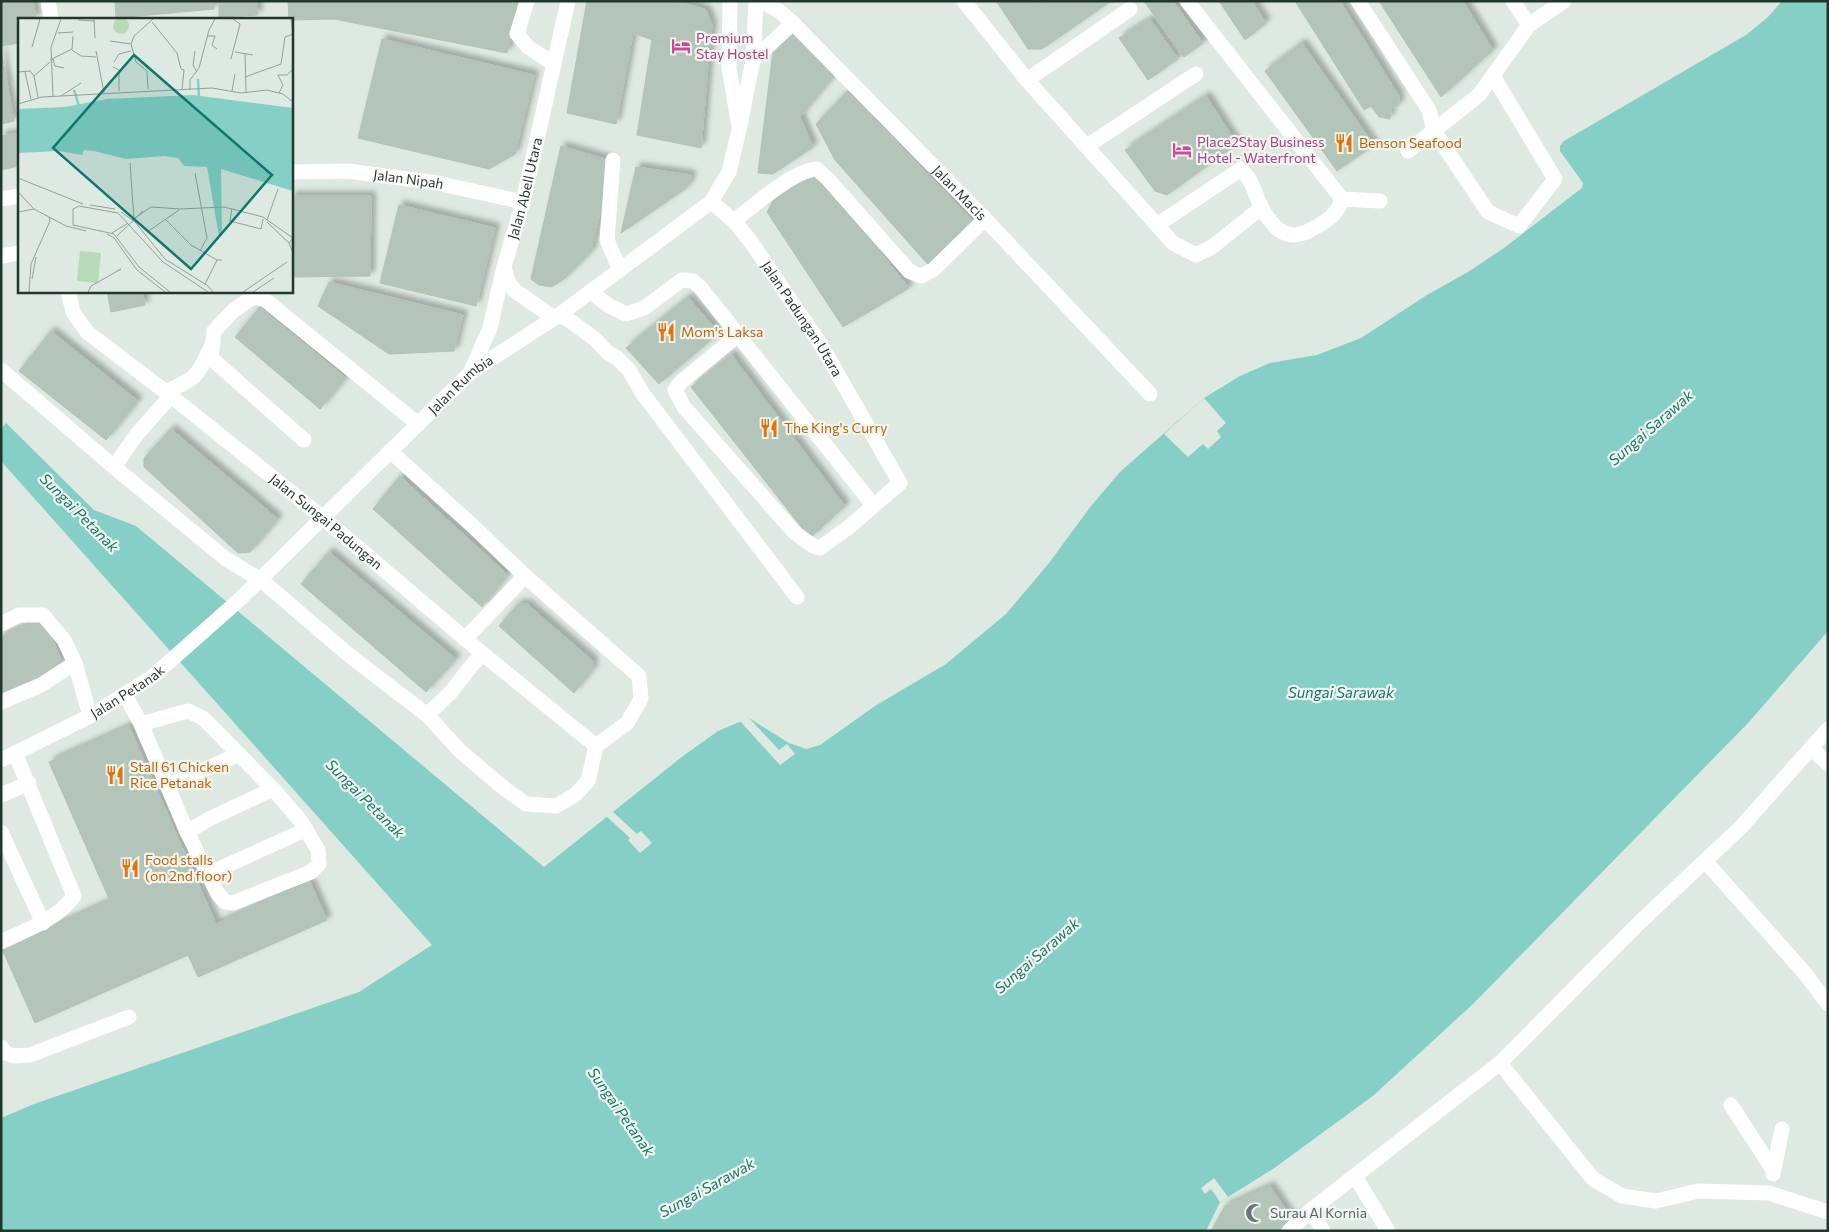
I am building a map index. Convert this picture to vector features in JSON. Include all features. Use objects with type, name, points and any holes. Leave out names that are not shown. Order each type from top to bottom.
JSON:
[{"type":"street","points":[[48,1],[51,18]]},
{"type":"street","points":[[527,1],[517,34],[528,47],[554,64]]},
{"type":"street","name":"Jalan Abell Utara","points":[[471,372],[490,328],[522,202],[568,1]]},
{"type":"street","points":[[730,1],[729,68],[739,130]]},
{"type":"street","points":[[711,202],[729,172],[739,130],[753,60],[756,1]]},
{"type":"street","name":"Jalan Macis","points":[[762,1],[779,11],[793,23],[985,219],[1150,394]]},
{"type":"street","points":[[964,1],[1064,124],[1088,146],[1173,243],[1196,255],[1212,247],[1261,208]]},
{"type":"street","points":[[1187,1],[1342,198],[1380,201]]},
{"type":"street","points":[[1358,1],[1429,110],[1434,131],[1488,212],[1519,226],[1555,179],[1493,76]]},
{"type":"street","points":[[1513,1],[1529,25]]},
{"type":"street","points":[[1408,151],[1479,95],[1529,25],[1564,1]]},
{"type":"street","points":[[1027,80],[1130,9]]},
{"type":"street","points":[[753,60],[793,23]]},
{"type":"street","points":[[1088,146],[1196,74]]},
{"type":"street","points":[[613,160],[607,240],[620,270]]},
{"type":"street","points":[[734,221],[773,190],[808,169],[816,169],[828,179],[909,270],[921,276],[933,270],[985,219]]},
{"type":"street","points":[[1156,225],[1242,169],[1252,184],[1261,208],[1276,230],[1292,235],[1303,235],[1332,218],[1340,207],[1342,198]]},
{"type":"street","name":"Jalan Nipah","points":[[292,172],[348,171],[438,183],[522,202]]},
{"type":"street","points":[[1,199],[18,196]]},
{"type":"street","name":"Jalan Padungan Utara","points":[[711,202],[734,221],[751,242],[821,345],[900,483],[849,527],[820,548],[813,546],[794,532],[684,407],[675,390],[738,335]]},
{"type":"street","name":"Jalan Rumbia","points":[[238,601],[471,372],[556,317],[711,202]]},
{"type":"street","points":[[1,256],[18,253]]},
{"type":"street","points":[[504,267],[508,281],[514,290],[556,317],[569,320],[595,339],[629,370],[643,394],[797,597]]},
{"type":"street","points":[[591,292],[608,305],[626,314],[644,308],[682,280],[693,281],[700,287],[873,505]]},
{"type":"street","name":"Jalan Sungai Padungan","points":[[68,292],[72,312],[87,332],[322,517],[465,639],[596,746]]},
{"type":"street","points":[[304,440],[210,358],[214,332],[233,310],[253,297],[264,299],[418,424]]},
{"type":"street","points":[[114,467],[168,394],[187,383],[199,372],[212,346]]},
{"type":"street","points":[[1,370],[114,467],[226,559],[261,580],[349,655],[428,715],[460,751],[505,789],[526,804],[556,806],[575,795],[588,781],[596,746],[627,723],[641,699],[639,676],[525,576],[390,451]]},
{"type":"street","points":[[465,639],[525,576]]},
{"type":"street","name":"Jalan Petanak","points":[[1,760],[63,731],[152,677],[238,601]]},
{"type":"street","points":[[1,624],[19,615],[43,615],[64,640],[75,663],[90,716]]},
{"type":"street","points":[[428,715],[484,654]]},
{"type":"street","points":[[1,702],[40,684],[75,663]]},
{"type":"street","points":[[125,695],[141,724],[187,832],[218,894],[225,902],[233,903],[310,872],[319,864],[318,850],[300,820],[274,789],[203,718],[188,710],[141,724]]},
{"type":"street","points":[[1289,1231],[1311,1210],[1500,1063],[1633,928],[1741,827],[1828,729]]},
{"type":"street","points":[[1811,748],[1828,764]]},
{"type":"street","points":[[1,942],[42,923],[69,904],[74,896],[15,753]]},
{"type":"street","points":[[168,786],[239,754]]},
{"type":"street","points":[[1,795],[29,783]]},
{"type":"street","points":[[187,832],[209,819],[274,789]]},
{"type":"street","points":[[208,874],[305,830]]},
{"type":"street","points":[[1,832],[42,923]]},
{"type":"street","points":[[1705,861],[1803,970],[1828,1004]]},
{"type":"street","points":[[1,1047],[5,1053],[14,1056],[30,1055],[129,1017]]},
{"type":"street","points":[[1500,1063],[1593,1179],[1622,1196],[1656,1201],[1698,1191],[1770,1193],[1828,1212]]},
{"type":"street","points":[[1732,1105],[1774,1170]]},
{"type":"street","points":[[1770,1193],[1782,1128]]},
{"type":"street","points":[[1355,1176],[1388,1231]]},
{"type":"street","points":[[1311,1210],[1323,1231]]},
{"type":"water","name":"Sungai Sarawak","points":[[1782,1],[1828,1],[1828,631],[1749,722],[1474,1003],[1374,1095],[1273,1169],[1220,1202],[1206,1231],[1,1231],[1,1118],[34,1104],[359,992],[432,945],[1,461],[1,429],[6,423],[94,510],[136,526],[544,867],[683,756],[718,731],[749,718],[789,743],[806,749],[820,745],[875,706],[946,664],[1006,614],[1049,563],[1091,506],[1120,472],[1204,398],[1240,376],[1270,363],[1317,355],[1361,338],[1504,248],[1582,188],[1583,183],[1560,151],[1560,146],[1564,141],[1746,35],[1768,17]]},
{"type":"pier","points":[[1204,398],[1226,423],[1217,431],[1221,437],[1208,449],[1203,444],[1188,457],[1164,434]]},
{"type":"pier","points":[[749,718],[779,750],[787,744],[795,754],[780,765],[740,721]]},
{"type":"pier","points":[[612,811],[637,834],[641,831],[652,843],[640,853],[628,840],[630,838],[606,816]]},
{"type":"pier","points":[[1214,1178],[1228,1197],[1220,1202],[1211,1189],[1205,1194],[1201,1188]]},
{"type":"building","points":[[1,1],[33,1],[36,18],[18,18],[18,43],[1,46]]},
{"type":"building","points":[[115,1],[213,1],[214,9],[116,18]]},
{"type":"building","points":[[219,1],[257,1],[258,15],[219,17]]},
{"type":"building","points":[[288,1],[519,1],[507,53],[334,19],[292,20],[292,18],[289,18]]},
{"type":"building","points":[[587,1],[675,1],[706,10],[712,25],[709,54],[652,40],[633,33],[616,124],[567,113]]},
{"type":"building","points":[[1111,1],[1042,49],[1028,49],[997,2]]},
{"type":"building","points":[[1144,1],[1173,1],[1203,43],[1184,57]]},
{"type":"building","points":[[1219,1],[1252,1],[1266,23],[1245,40]]},
{"type":"building","points":[[1295,1],[1340,1],[1399,96],[1399,105],[1391,109],[1390,119],[1379,117],[1371,106],[1364,110]]},
{"type":"building","points":[[1379,1],[1463,1],[1493,50],[1441,97]]},
{"type":"building","points":[[1150,19],[1178,59],[1148,80],[1119,38]]},
{"type":"building","points":[[797,29],[837,72],[800,117],[813,147],[773,174],[758,173],[773,51]]},
{"type":"building","points":[[382,39],[534,75],[515,154],[489,169],[358,138]]},
{"type":"building","points":[[652,40],[709,54],[701,148],[637,135]]},
{"type":"building","points":[[1302,43],[1374,145],[1337,171],[1265,71]]},
{"type":"building","points":[[1,50],[14,121],[1,124]]},
{"type":"building","points":[[848,91],[976,224],[932,269],[835,160],[816,124]]},
{"type":"building","points":[[1206,96],[1237,144],[1167,195],[1155,191],[1125,150]]},
{"type":"building","points":[[18,133],[18,166],[1,170],[1,136]]},
{"type":"building","points":[[561,146],[612,161],[591,252],[565,278],[552,287],[539,285],[531,279]]},
{"type":"building","points":[[636,167],[691,175],[690,183],[685,189],[621,233]]},
{"type":"building","points":[[820,176],[909,288],[843,327],[767,212],[773,201],[804,178]]},
{"type":"building","points":[[292,196],[371,196],[370,276],[292,277]]},
{"type":"building","points":[[399,205],[495,228],[476,306],[380,283]]},
{"type":"building","points":[[329,282],[463,315],[454,351],[389,354],[318,306]]},
{"type":"building","points":[[107,292],[142,292],[145,305],[111,312]]},
{"type":"building","points":[[688,297],[719,333],[659,384],[626,348]]},
{"type":"building","points":[[260,307],[346,378],[320,409],[235,337]]},
{"type":"building","points":[[51,331],[138,401],[106,440],[19,371]]},
{"type":"building","points":[[731,354],[845,506],[810,538],[691,387]]},
{"type":"building","points":[[171,429],[278,519],[250,552],[238,553],[144,467],[144,458]]},
{"type":"building","points":[[400,476],[508,575],[482,607],[373,509]]},
{"type":"building","points":[[329,552],[456,659],[426,692],[301,584]]},
{"type":"building","points":[[518,604],[527,604],[593,661],[593,669],[574,693],[499,626]]},
{"type":"building","points":[[41,619],[47,625],[62,662],[58,669],[1,694],[1,637]]},
{"type":"building","points":[[129,726],[216,924],[310,882],[327,920],[198,977],[188,955],[35,1023],[2,949],[110,901],[49,762]]},
{"type":"building","name":"Surau Al Kornia","points":[[1270,1186],[1293,1220],[1281,1231],[1211,1231],[1225,1206]]},
{"type":"place","name":"Premium Stay Hostel","points":[[681,46]]},
{"type":"place","name":"Benson Seafood","points":[[1344,143]]},
{"type":"place","name":"Place2Stay Business Hotel - Waterfront","points":[[1182,150]]},
{"type":"place","name":"Mom's Laksa","points":[[666,332]]},
{"type":"place","name":"The King's Curry","points":[[769,428]]},
{"type":"place","name":"Stall 61 Chicken Rice Petanak","points":[[115,775]]},
{"type":"place","name":"Food stalls (on 2nd floor)","points":[[130,868]]},
{"type":"place","name":"Surau Al Kornia","points":[[1255,1213]]},
{"type":"water label","name":"Sungai Petanak","points":[[79,513]]},
{"type":"water label","name":"Sungai Petanak","points":[[365,799]]},
{"type":"water label","name":"Sungai Petanak","points":[[621,1112]]}]
